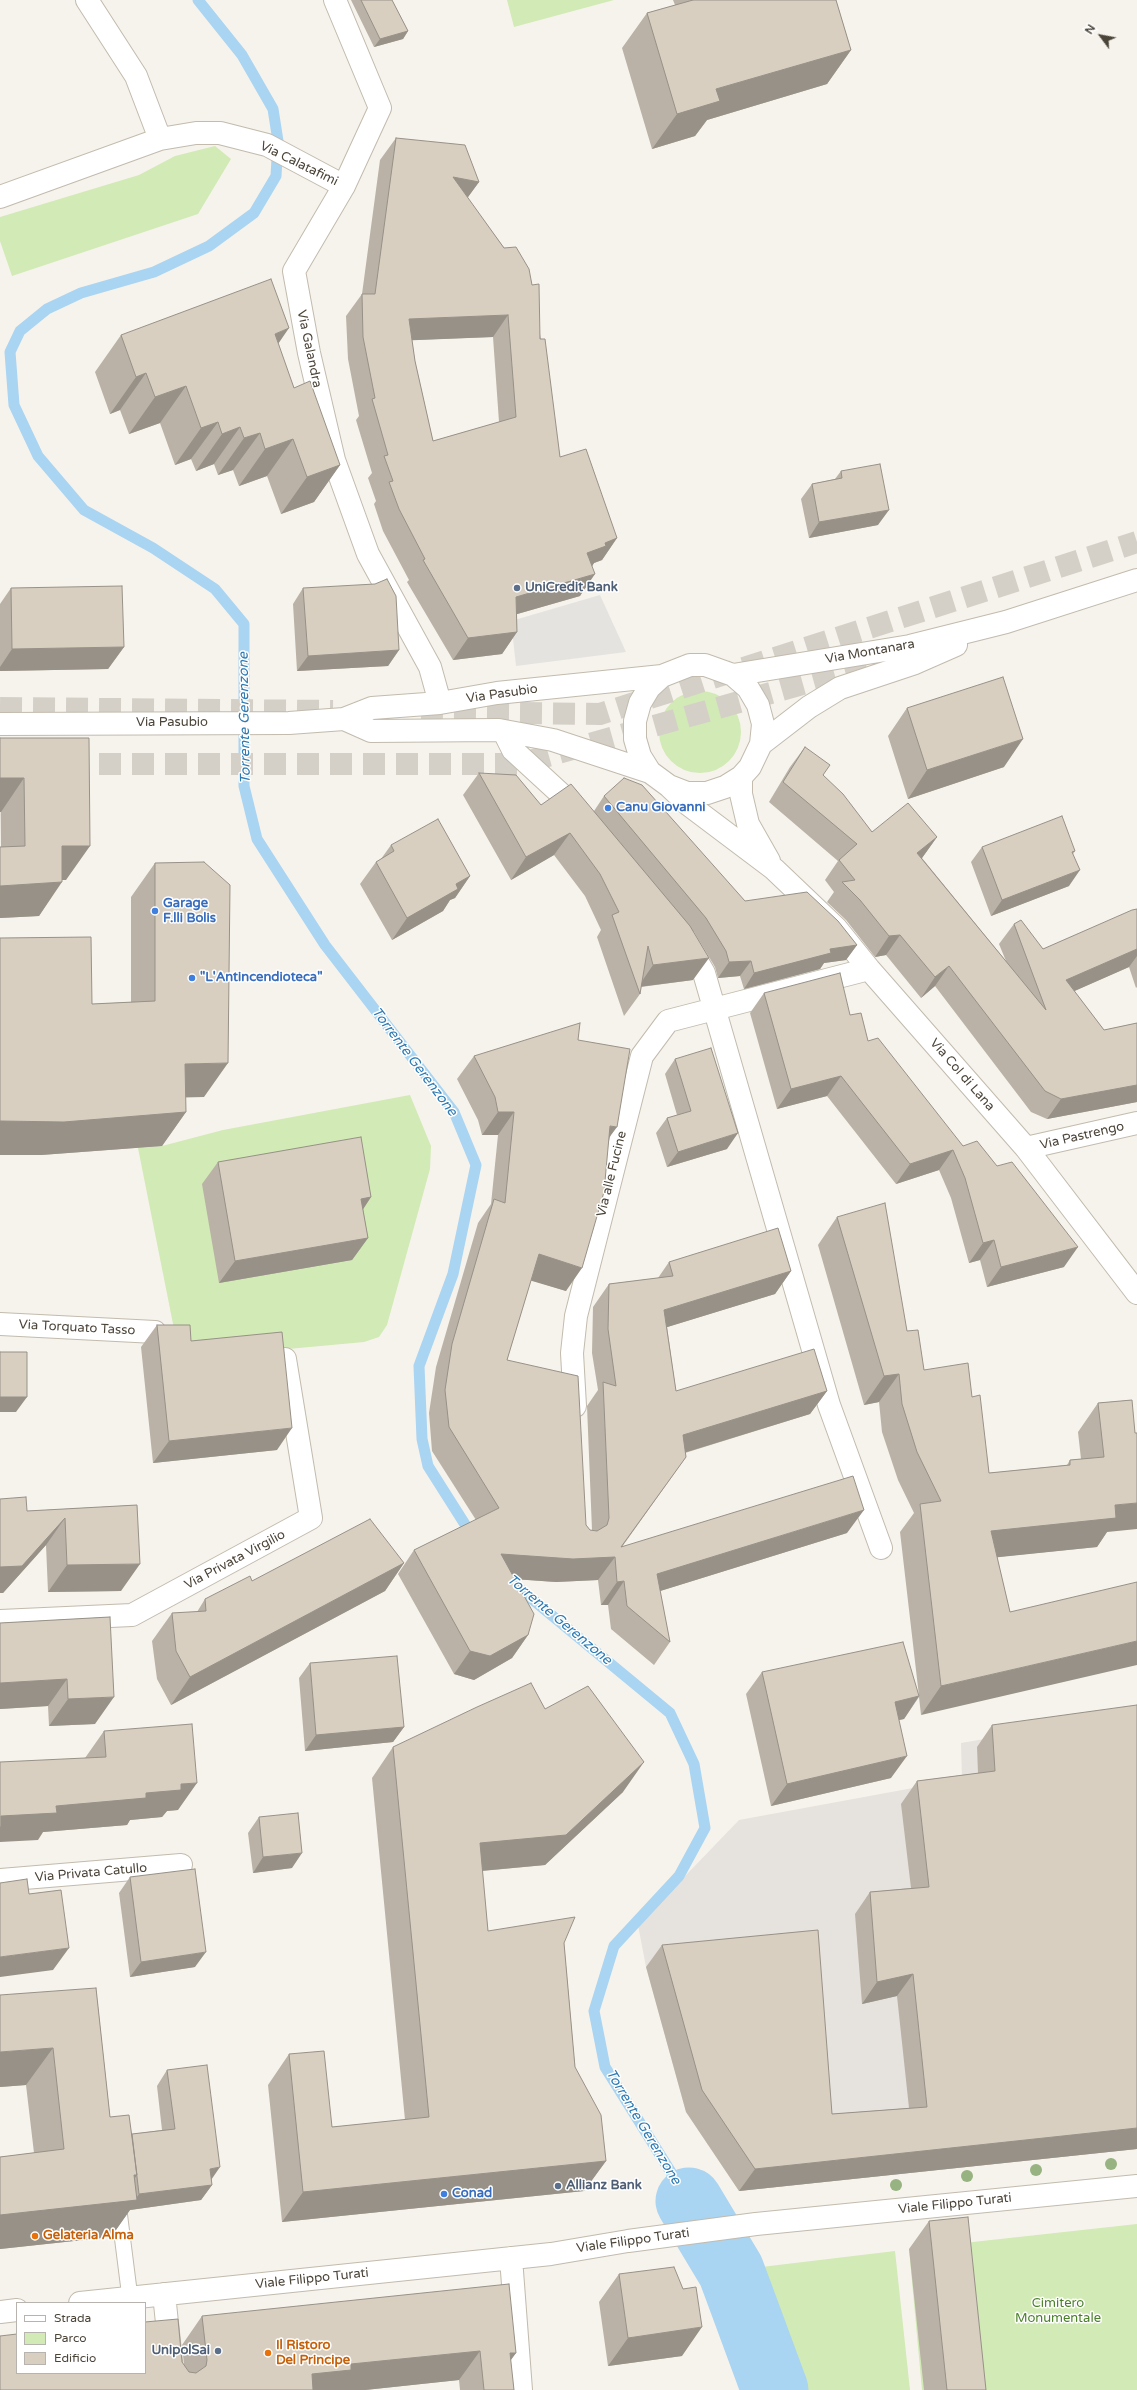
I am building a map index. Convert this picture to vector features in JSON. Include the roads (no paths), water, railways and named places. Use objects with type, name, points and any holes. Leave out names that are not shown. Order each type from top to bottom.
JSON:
[{"type":"street","points":[[87,0],[136,76],[160,139]]},
{"type":"street","name":"Via Galandra","points":[[335,0],[380,108],[344,186],[294,271],[309,353],[334,460],[368,554],[430,667],[440,703]]},
{"type":"street","name":"Via Calatafimi","points":[[0,197],[160,139],[196,133],[220,133],[267,145],[344,186]]},
{"type":"street","name":"Via Montanara","points":[[733,675],[910,646],[1006,622],[1137,580]]},
{"type":"street","name":"Via Montanara","points":[[761,744],[809,707],[840,688],[915,663],[1006,622]]},
{"type":"street","points":[[690,665],[705,665],[733,675],[748,688],[758,704],[762,724],[761,744],[750,767],[741,777],[725,787],[707,793],[688,792],[670,786],[650,772],[640,756],[635,739],[635,721],[640,704],[649,688],[662,676],[690,665]]},
{"type":"street","name":"Via Pasubio","points":[[0,724],[192,722],[289,723],[344,719],[372,708],[440,703],[497,693],[662,676]]},
{"type":"street","name":"Via Pasubio","points":[[344,719],[371,731],[499,730],[553,740],[650,772]]},
{"type":"street","points":[[504,732],[513,750],[562,795],[592,831]]},
{"type":"street","name":"Via Col di Lana","points":[[741,777],[741,794],[748,824],[774,869]]},
{"type":"street","name":"Via Col di Lana","points":[[670,786],[689,805],[774,869],[836,928],[869,970],[1026,1148],[1137,1293]]},
{"type":"street","points":[[676,929],[704,973],[829,1405],[880,1548]]},
{"type":"street","name":"Via alle Fucine","points":[[576,1423],[572,1352],[576,1316],[642,1056],[668,1021],[869,970]]},
{"type":"street","name":"Via Pastrengo","points":[[1026,1148],[1137,1123]]},
{"type":"street","name":"Via Torquato Tasso","points":[[0,1324],[155,1332]]},
{"type":"street","name":"Via Privata Virgilio","points":[[0,1621],[132,1615],[311,1518],[285,1359]]},
{"type":"street","name":"Via Privata Catullo","points":[[0,1880],[181,1865]]},
{"type":"street","name":"Viale Filippo Turati","points":[[90,2302],[511,2258],[756,2224],[1137,2186]]},
{"type":"street","points":[[511,2258],[521,2390]]},
{"type":"street","points":[[164,2294],[174,2390]]},
{"type":"street","points":[[0,2312],[16,2310]]},
{"type":"lane","points":[[116,2185],[130,2298]]},
{"type":"waterway","name":"Torrente Gerenzone","points":[[198,0],[242,55],[273,109],[278,141],[276,176],[254,213],[209,246],[154,272],[81,293],[47,309],[20,331],[10,352],[14,405],[38,456],[84,510],[153,548],[215,589],[244,624],[244,786],[257,839],[325,945],[454,1112],[476,1165],[453,1274],[419,1366],[422,1439],[428,1466],[473,1537]]},
{"type":"waterway","name":"Torrente Gerenzone","points":[[509,1580],[670,1713],[694,1764],[705,1828],[679,1876],[614,1946],[594,2011],[605,2067],[689,2201]]},
{"type":"waterway","name":"Torrente Gerenzone","points":[[689,2201],[731,2271],[775,2390]]},
{"type":"tunnel","points":[[421,712],[600,714],[1137,542]]},
{"type":"tunnel","points":[[0,764],[519,764],[909,654]]},
{"type":"tunnel","points":[[0,708],[333,711]]},
{"type":"place","name":"UniCredit Bank","points":[[517,588]]},
{"type":"place","name":"Canu Giovanni","points":[[608,808]]},
{"type":"place","name":"Garage F.lli Bolis","points":[[155,911]]},
{"type":"place","name":"\"L'Antincendioteca\"","points":[[192,978]]},
{"type":"place","name":"Allianz Bank","points":[[558,2186]]},
{"type":"place","name":"Conad","points":[[444,2194]]},
{"type":"place","name":"Gelateria Alma","points":[[35,2236]]},
{"type":"place","name":"UnipolSai","points":[[218,2351]]},
{"type":"place","name":"Il Ristoro Del Principe","points":[[268,2353]]},
{"type":"park label","name":"Cimitero Monumentale","points":[[1058,2312]]}]
